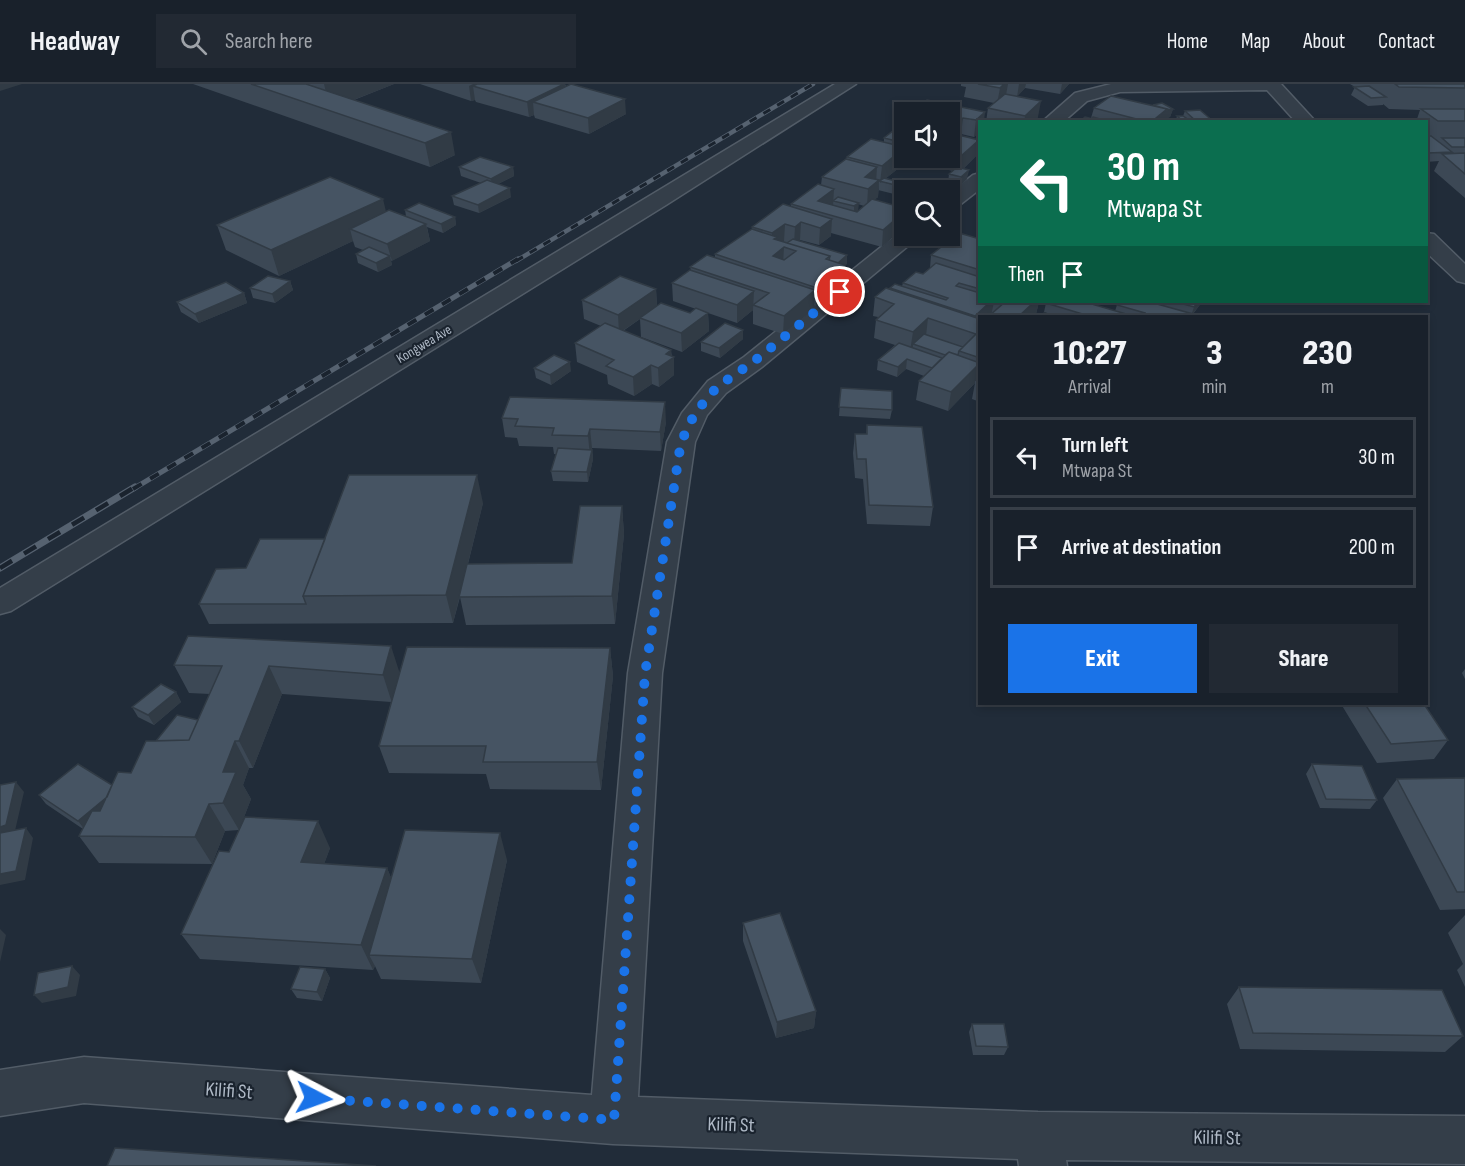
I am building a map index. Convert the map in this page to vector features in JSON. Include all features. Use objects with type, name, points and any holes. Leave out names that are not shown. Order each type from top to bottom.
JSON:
[{"type":"street","name":"Kongwea Ave","points":[[0,603],[847,84]]},
{"type":"street","points":[[1053,120],[1081,97],[1120,87],[1271,84],[1305,120]]},
{"type":"street","points":[[960,195],[978,181]]},
{"type":"street","points":[[1428,241],[1465,276]]},
{"type":"street","points":[[614,1120],[645,674],[681,442],[695,413],[717,387],[753,362],[897,246]]},
{"type":"street","name":"Kilifi St","points":[[0,1093],[84,1080],[1041,1151],[1465,1140]]},
{"type":"building","points":[[251,84],[306,84],[451,132],[425,143]]},
{"type":"building","points":[[477,84],[564,84],[527,102],[473,86]]},
{"type":"building","points":[[571,84],[625,99],[588,118],[533,102]]},
{"type":"building","points":[[978,84],[1004,84],[1000,88]]},
{"type":"building","points":[[1395,84],[1465,84],[1465,88],[1399,87]]},
{"type":"building","points":[[1369,86],[1386,97],[1371,98],[1354,87]]},
{"type":"building","points":[[1005,94],[1041,101],[1025,116],[988,108]]},
{"type":"building","points":[[1111,96],[1167,109],[1153,120],[1140,120],[1094,108]]},
{"type":"building","points":[[1162,103],[1173,109],[1166,110],[1153,105]]},
{"type":"building","points":[[960,107],[985,112],[976,120],[963,118],[960,120]]},
{"type":"building","points":[[1421,109],[1465,109],[1465,121],[1438,121]]},
{"type":"building","points":[[1200,110],[1212,120],[1195,120],[1185,111]]},
{"type":"building","points":[[1177,116],[1183,116],[1189,120],[1182,120]]},
{"type":"building","points":[[1085,117],[1097,120],[1081,120]]},
{"type":"building","points":[[894,130],[894,140],[884,138]]},
{"type":"building","points":[[960,135],[978,140],[978,141],[961,156]]},
{"type":"building","points":[[1428,136],[1431,136],[1452,152],[1428,153]]},
{"type":"building","points":[[1442,138],[1465,138],[1465,147],[1452,147]]},
{"type":"building","points":[[871,139],[894,145],[894,156],[882,166],[847,157]]},
{"type":"building","points":[[1465,153],[1465,174],[1442,154]]},
{"type":"building","points":[[480,157],[513,167],[491,179],[459,167]]},
{"type":"building","points":[[846,159],[877,167],[865,177],[879,180],[868,189],[822,177]]},
{"type":"building","points":[[956,168],[969,170],[961,177],[949,174]]},
{"type":"building","points":[[330,177],[383,199],[271,250],[217,225]]},
{"type":"building","points":[[884,178],[894,181],[894,185],[879,181]]},
{"type":"building","points":[[487,180],[510,188],[478,205],[452,196]]},
{"type":"building","points":[[818,184],[834,189],[818,201],[857,212],[872,199],[894,205],[894,221],[883,230],[791,204]]},
{"type":"building","points":[[838,197],[859,203],[854,206],[833,201]]},
{"type":"building","points":[[419,203],[455,217],[441,224],[405,210]]},
{"type":"building","points":[[783,204],[832,219],[820,228],[801,222],[795,227],[785,224],[772,233],[752,227]]},
{"type":"building","points":[[389,210],[426,224],[387,244],[350,229]]},
{"type":"building","points":[[752,229],[777,237],[774,239],[830,256],[826,259],[845,265],[817,288],[715,254]],"holes":[[[784,247],[796,251],[784,260],[773,256]]]},
{"type":"building","points":[[960,233],[978,238],[978,269],[931,255],[942,246],[960,246]]},
{"type":"building","points":[[793,239],[847,255],[838,263],[829,260],[830,256],[787,243]]},
{"type":"building","points":[[369,247],[390,256],[376,263],[356,254]]},
{"type":"building","points":[[707,255],[815,290],[784,316],[753,305],[769,293],[690,267]]},
{"type":"building","points":[[936,263],[978,276],[978,288],[959,283],[956,286],[978,292],[978,303],[989,303],[975,316],[890,288],[895,284],[946,300],[948,298],[903,283],[916,272],[923,274]]},
{"type":"building","points":[[690,270],[754,291],[737,305],[672,283]]},
{"type":"building","points":[[268,276],[290,281],[272,294],[250,288]]},
{"type":"building","points":[[620,276],[656,289],[618,315],[582,300]]},
{"type":"building","points":[[226,282],[244,293],[195,314],[177,302]]},
{"type":"building","points":[[886,288],[978,318],[978,357],[959,351],[976,334],[928,318],[913,332],[876,320],[894,304],[875,297]]},
{"type":"building","points":[[661,303],[690,313],[696,308],[708,313],[681,333],[640,318]]},
{"type":"building","points":[[1004,303],[1033,303],[1020,315],[990,315]]},
{"type":"building","points":[[1046,303],[1088,303],[1130,315],[1086,315]]},
{"type":"building","points":[[1119,303],[1154,303],[1193,314],[1144,315],[1145,313],[1117,305]]},
{"type":"building","points":[[1180,303],[1197,303],[1194,307]]},
{"type":"building","points":[[605,323],[671,350],[666,354],[674,357],[658,368],[651,365],[633,377],[606,366],[614,360],[575,343]]},
{"type":"building","points":[[725,323],[743,330],[719,348],[701,342]]},
{"type":"building","points":[[924,334],[963,347],[958,355],[949,352],[945,355],[913,344]]},
{"type":"building","points":[[899,343],[942,358],[932,368],[907,359],[898,367],[878,360]]},
{"type":"building","points":[[949,352],[978,362],[978,365],[951,392],[919,381]]},
{"type":"building","points":[[554,355],[570,362],[550,375],[534,368]]},
{"type":"building","points":[[841,388],[892,391],[892,410],[839,407]]},
{"type":"building","points":[[510,397],[665,402],[660,432],[590,429],[588,436],[552,435],[554,428],[515,426],[518,419],[502,418]]},
{"type":"building","points":[[867,425],[922,427],[933,507],[869,505],[866,459],[857,459],[855,434],[867,434]]},
{"type":"building","points":[[558,448],[592,450],[587,472],[551,471]]},
{"type":"building","points":[[349,475],[477,475],[446,595],[303,596]]},
{"type":"building","points":[[580,506],[622,506],[612,596],[459,597],[467,564],[572,563]]},
{"type":"building","points":[[260,539],[325,539],[303,596],[306,604],[199,604],[216,569],[246,568]]},
{"type":"building","points":[[188,636],[391,646],[383,675],[269,666],[239,741],[235,741],[223,772],[236,772],[223,803],[209,804],[195,837],[79,836],[92,811],[100,811],[118,772],[131,773],[146,741],[189,740],[222,666],[174,665]]},
{"type":"building","points":[[407,647],[610,648],[597,762],[483,762],[486,746],[379,746]]},
{"type":"building","points":[[161,684],[176,692],[148,715],[132,707]]},
{"type":"building","points":[[1366,705],[1425,705],[1448,740],[1391,744]]},
{"type":"building","points":[[177,715],[198,720],[189,740],[156,741]]},
{"type":"building","points":[[78,764],[112,785],[107,797],[78,821],[39,795]]},
{"type":"building","points":[[1312,764],[1362,766],[1377,800],[1326,799]]},
{"type":"building","points":[[1465,778],[1465,892],[1457,892],[1397,779]]},
{"type":"building","points":[[16,782],[6,825],[0,827],[0,785]]},
{"type":"building","points":[[245,817],[318,821],[301,862],[387,868],[361,945],[181,934],[219,851],[229,852]]},
{"type":"building","points":[[26,828],[16,871],[0,874],[0,833]]},
{"type":"building","points":[[405,830],[500,833],[472,959],[369,955]]},
{"type":"building","points":[[780,913],[816,1011],[777,1022],[743,923]]},
{"type":"building","points":[[72,966],[68,987],[34,995],[38,973]]},
{"type":"building","points":[[300,967],[325,969],[317,992],[291,989]]},
{"type":"building","points":[[1239,987],[1442,990],[1463,1036],[1253,1033]]},
{"type":"building","points":[[972,1024],[1004,1024],[1008,1047],[976,1046]]},
{"type":"building","points":[[115,1148],[376,1166],[107,1166]]},
{"type":"railway","points":[[516,261],[813,84]]},
{"type":"railway","points":[[133,489],[518,259]]},
{"type":"railway","points":[[0,568],[135,487]]},
{"type":"route","points":[[314,1098],[614,1120],[645,674],[681,442],[695,413],[717,387],[753,362],[840,292]]}]
